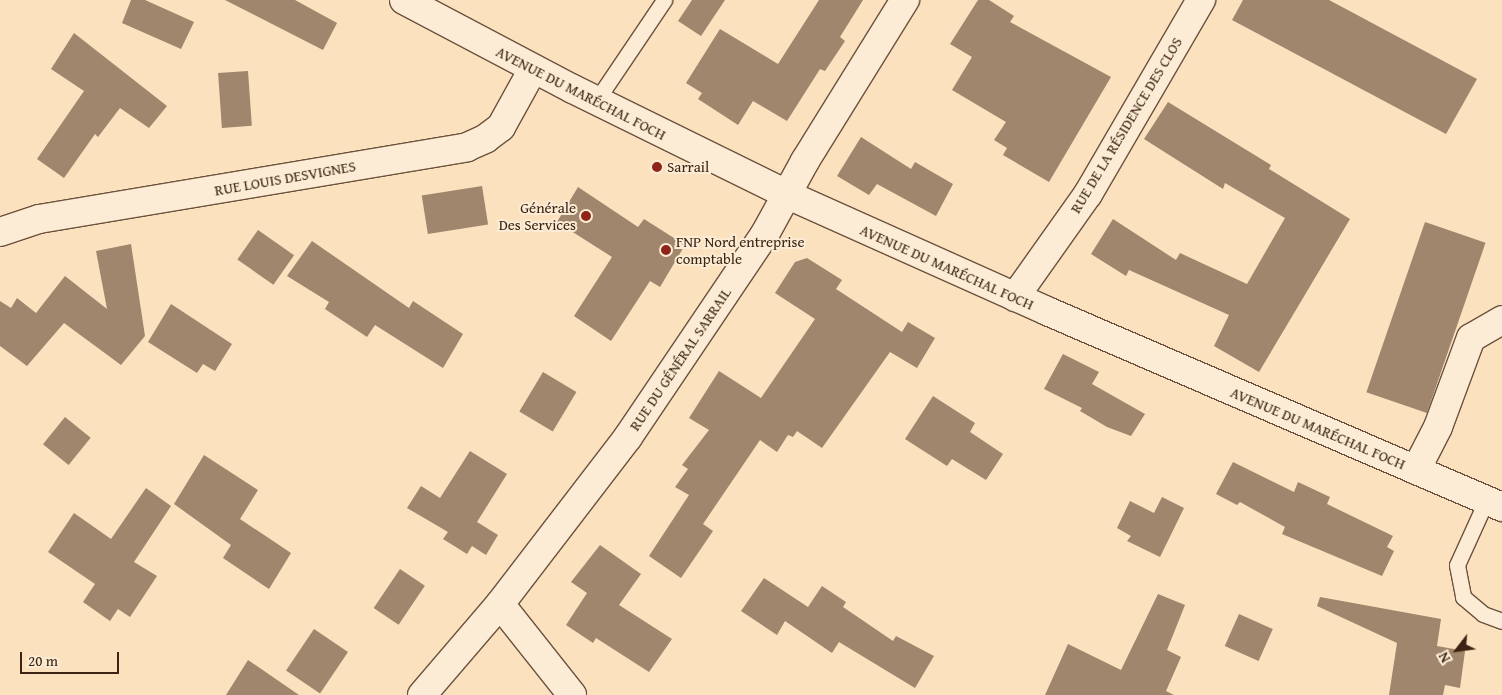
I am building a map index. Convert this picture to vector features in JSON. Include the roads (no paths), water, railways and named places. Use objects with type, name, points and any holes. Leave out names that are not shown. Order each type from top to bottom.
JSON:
[{"type":"street","name":"AVENUE DU MARÉCHAL FOCH","points":[[404,0],[596,101],[788,195],[1014,297],[1494,504]]},
{"type":"street","name":"RUE DU GÉNÉRAL SARRAIL","points":[[422,695],[500,604],[628,437],[788,195],[805,161],[905,0]]},
{"type":"street","name":"RUE DE LA RÉSIDENCE DES CLOS","points":[[1014,297],[1088,194],[1200,0]]},
{"type":"street","name":"RUE LOUIS DESVIGNES","points":[[0,232],[39,219],[466,147],[485,139],[501,127],[533,69]]},
{"type":"street","points":[[1416,470],[1438,427],[1471,338],[1502,320]]},
{"type":"street","points":[[500,604],[572,695]]},
{"type":"lane","points":[[596,101],[664,0]]},
{"type":"lane","points":[[1494,504],[1457,565],[1463,597],[1483,614],[1502,621]]},
{"type":"place","name":"Sarrail","points":[[657,167]]},
{"type":"place","name":"Générale Des Services","points":[[586,216]]},
{"type":"place","name":"FNP Nord entreprise comptable","points":[[666,250]]}]
